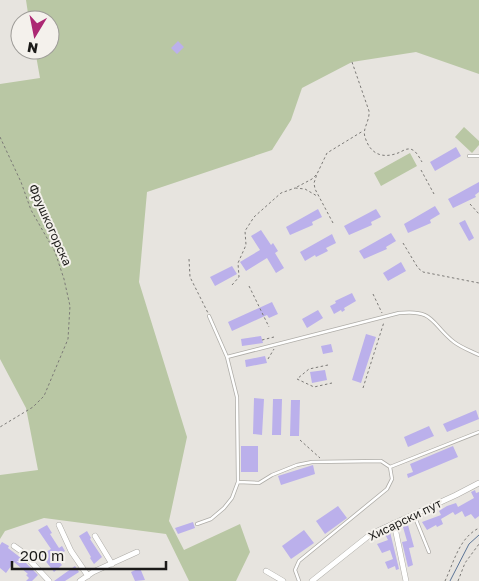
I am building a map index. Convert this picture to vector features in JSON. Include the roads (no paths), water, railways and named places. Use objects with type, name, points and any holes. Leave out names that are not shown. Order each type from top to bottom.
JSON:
[{"type":"street","name":"Хисарски пут","points":[[312,581],[371,534],[479,483]]},
{"type":"street","points":[[394,523],[406,581]]},
{"type":"street","points":[[59,525],[71,551],[89,579]]},
{"type":"street","points":[[96,536],[112,564]]},
{"type":"street","points":[[14,546],[49,581]]},
{"type":"street","points":[[80,581],[89,579],[112,564],[136,552]]},
{"type":"street","points":[[266,571],[282,581]]},
{"type":"lane","points":[[469,156],[479,156]]},
{"type":"lane","points":[[227,357],[383,317],[414,311],[426,315],[456,344],[479,355]]},
{"type":"lane","points":[[196,524],[211,519],[224,508],[232,498],[238,482],[237,397],[227,357],[209,316]]},
{"type":"lane","points":[[390,467],[479,432]]},
{"type":"lane","points":[[238,482],[258,483],[272,475],[296,466],[324,462],[381,461],[390,467],[392,479],[388,489],[299,561],[295,570],[299,581]]},
{"type":"lane","points":[[414,515],[429,552]]},
{"type":"waterway","points":[[450,581],[469,544],[479,535]]}]
